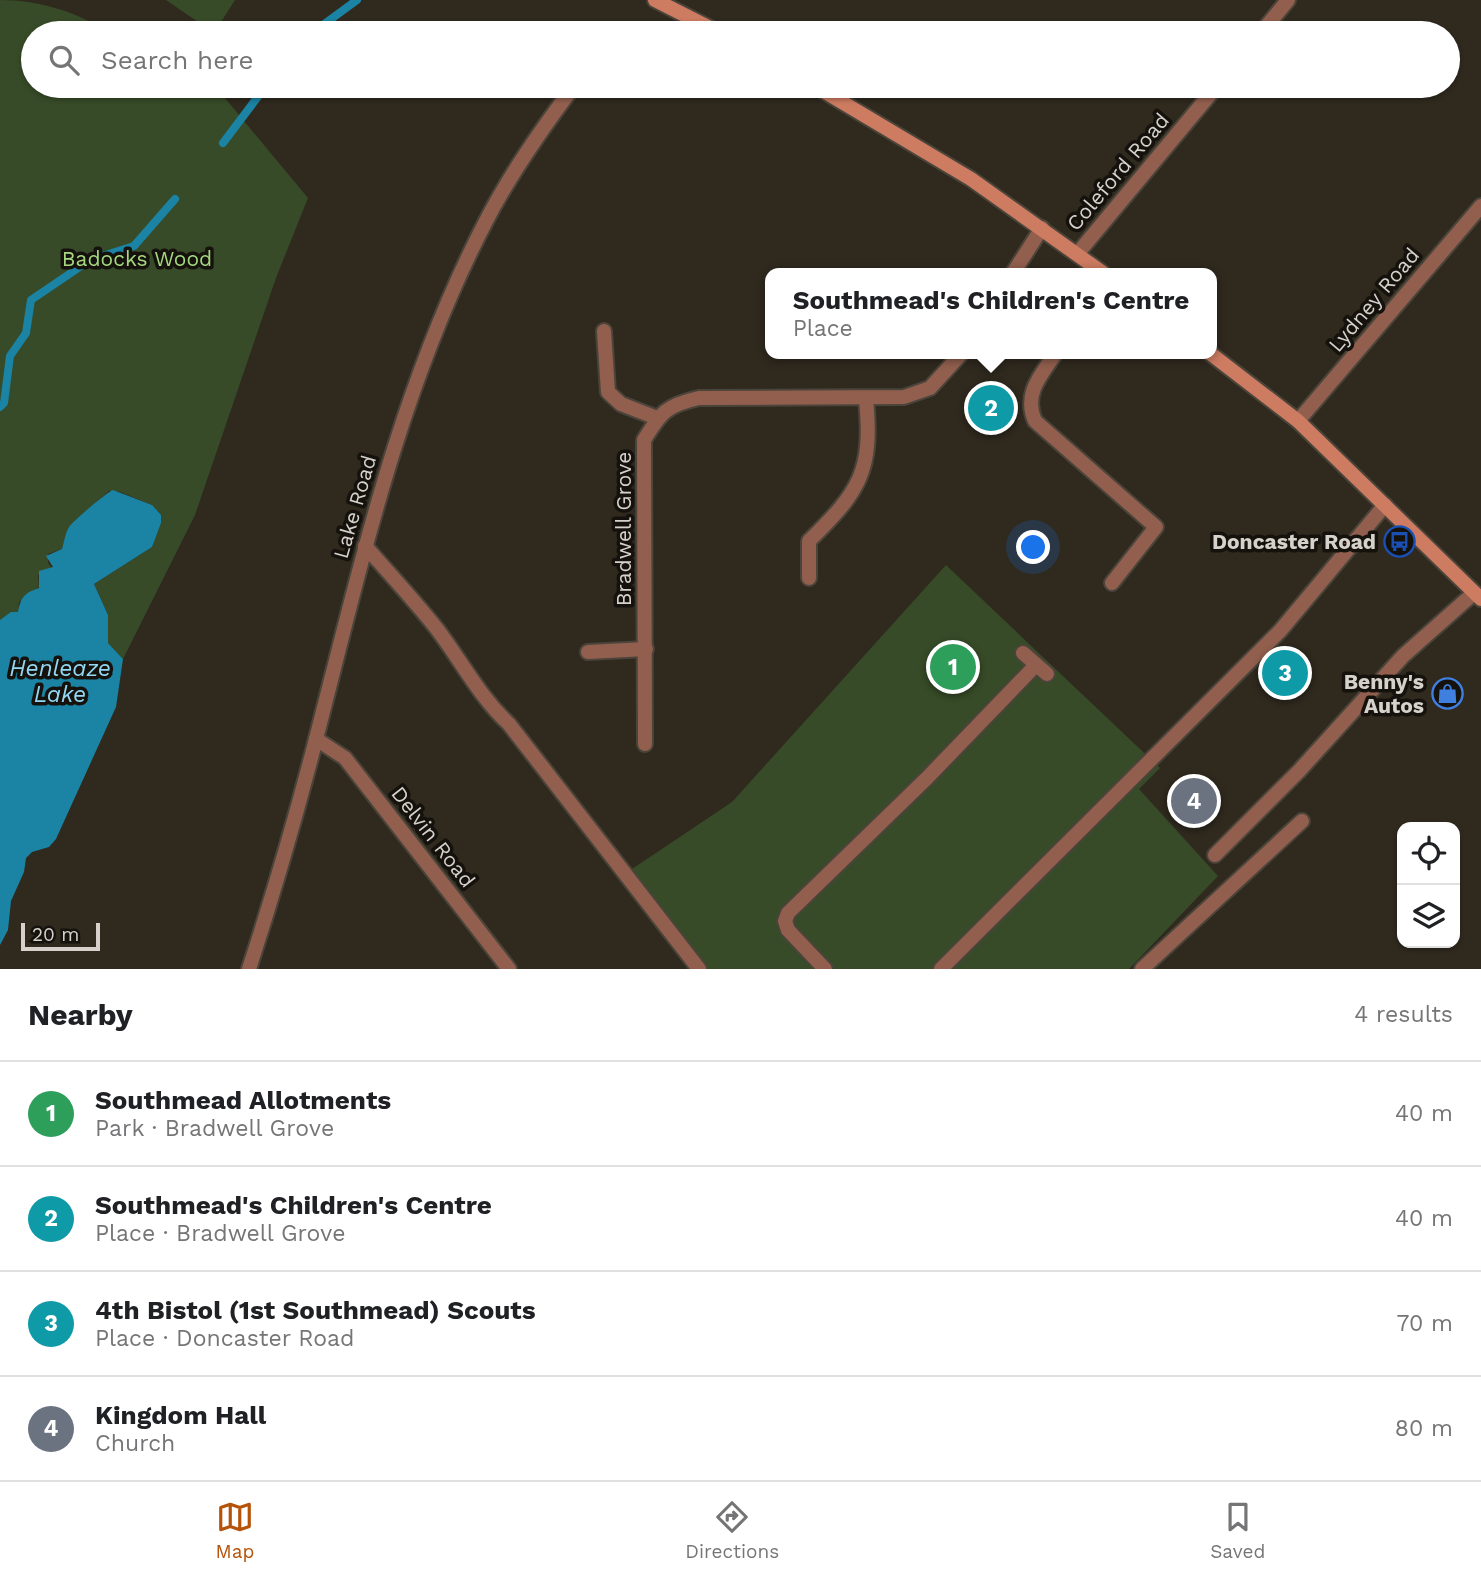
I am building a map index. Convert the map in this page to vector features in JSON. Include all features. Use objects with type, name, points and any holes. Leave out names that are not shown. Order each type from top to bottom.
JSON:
[{"type":"street","points":[[655,0],[696,21]]},
{"type":"street","points":[[1271,21],[1288,0]]},
{"type":"street","name":"Lake Road","points":[[249,969],[316,739],[365,546],[400,425],[443,313],[485,223],[533,141],[565,98]]},
{"type":"street","points":[[835,98],[971,179],[1097,268]]},
{"type":"street","name":"Coleford Road","points":[[1078,253],[1207,98]]},
{"type":"street","name":"Lydney Road","points":[[1298,421],[1481,206]]},
{"type":"street","points":[[1016,268],[1042,228]]},
{"type":"street","points":[[604,331],[608,392],[621,404],[657,418],[673,403],[699,398],[904,397],[930,388],[956,359]]},
{"type":"street","points":[[1052,359],[1031,393],[1031,411],[1035,421],[1156,527],[1112,583]]},
{"type":"street","points":[[1214,855],[1299,771],[1404,656],[1478,596],[1298,421],[1217,359]]},
{"type":"street","points":[[809,578],[809,541],[829,522],[859,482],[867,463],[869,436],[866,399]]},
{"type":"street","name":"Bradwell Grove","points":[[645,744],[644,440],[657,418]]},
{"type":"street","points":[[941,969],[1280,631],[1385,505]]},
{"type":"street","points":[[365,546],[436,628],[472,677],[483,699],[509,724],[699,969]]},
{"type":"street","points":[[589,652],[646,649]]},
{"type":"street","points":[[825,969],[788,930],[785,921],[788,913],[1041,669],[1023,653]]},
{"type":"street","name":"Delvin Road","points":[[316,739],[345,758],[509,969]]},
{"type":"street","points":[[1142,969],[1302,821]]},
{"type":"green space","name":"Badocks Wood","points":[[0,0],[44,5],[89,21],[21,21],[21,98],[225,98],[308,198],[276,278],[195,515],[123,659],[108,643],[108,615],[94,584],[152,547],[155,533],[152,505],[120,492],[109,491],[73,523],[62,549],[48,554],[48,563],[53,569],[38,575],[39,587],[19,602],[18,613],[0,620]]},
{"type":"green space","points":[[166,0],[235,0],[222,21],[197,21]]},
{"type":"green space","points":[[946,565],[1160,768],[1139,789],[1218,876],[1129,969],[707,969],[629,871],[732,802]]},
{"type":"water","name":"Henleaze Lake","points":[[113,490],[152,505],[161,515],[161,523],[152,547],[94,584],[108,615],[108,643],[123,659],[116,707],[56,839],[49,847],[32,852],[26,858],[24,872],[11,901],[8,930],[0,945],[0,620],[11,612],[18,612],[24,596],[39,588],[39,571],[53,567],[46,556],[62,549],[69,527]]},
{"type":"waterway","points":[[328,21],[357,0]]},
{"type":"waterway","points":[[223,143],[257,98]]},
{"type":"waterway","points":[[0,407],[4,403],[10,356],[26,333],[31,300],[90,260],[134,246],[175,199]]},
{"type":"place","name":"Southmead's Children's Centre","points":[[991,408]]},
{"type":"place","name":"Doncaster Road","points":[[1399,542]]},
{"type":"place","name":"Southmead Allotments","points":[[953,667]]},
{"type":"place","name":"4th Bistol (1st Southmead) Scouts","points":[[1285,673]]},
{"type":"place","name":"Benny's Autos","points":[[1447,694]]},
{"type":"place","name":"Kingdom Hall","points":[[1194,801]]}]
